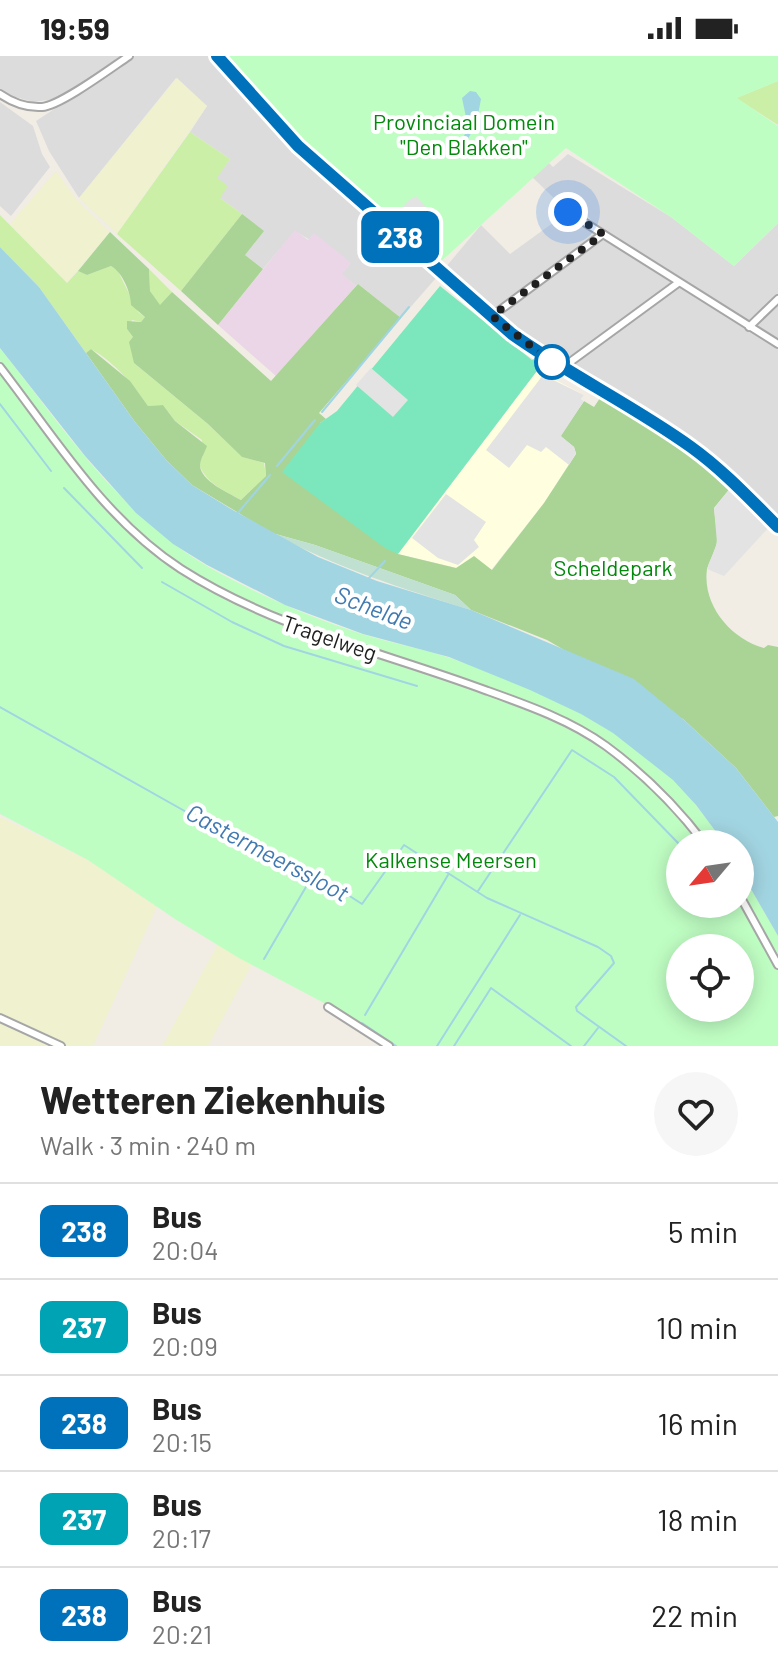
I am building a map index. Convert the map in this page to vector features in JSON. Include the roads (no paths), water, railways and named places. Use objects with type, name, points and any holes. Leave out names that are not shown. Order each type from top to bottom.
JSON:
[{"type":"main road","points":[[218,56],[298,146],[492,316],[562,368],[689,446],[720,469],[778,527]]},
{"type":"street","points":[[0,94],[17,104],[43,107],[62,99],[129,56]]},
{"type":"street","points":[[568,212],[778,344]]},
{"type":"street","points":[[492,316],[603,234]]},
{"type":"street","points":[[562,368],[678,283]]},
{"type":"street","points":[[749,327],[778,299]]},
{"type":"street","name":"Tragelweg","points":[[0,367],[109,508],[180,568],[279,620],[469,684],[576,728],[605,745],[648,781],[692,830]]},
{"type":"street","points":[[752,918],[778,965]]},
{"type":"street","points":[[328,1007],[389,1046]]},
{"type":"street","points":[[0,1018],[61,1046]]},
{"type":"water","points":[[470,91],[476,92],[481,99],[478,115],[485,128],[472,132],[459,153],[455,154],[451,140],[464,136],[468,127],[462,98]]},
{"type":"water","name":"Schelde","points":[[0,247],[39,287],[135,422],[167,461],[192,485],[318,557],[377,581],[471,610],[634,679],[736,768],[778,822],[778,936],[754,894],[754,830],[715,830],[673,780],[613,733],[581,714],[449,657],[363,634],[285,605],[173,544],[136,513],[85,456],[0,348]]},
{"type":"waterway","points":[[322,412],[409,307]]},
{"type":"waterway","points":[[0,404],[51,471]]},
{"type":"waterway","points":[[277,466],[315,420]]},
{"type":"waterway","points":[[237,514],[270,475]]},
{"type":"waterway","points":[[64,488],[142,568]]},
{"type":"waterway","points":[[369,578],[385,561]]},
{"type":"waterway","points":[[162,582],[232,622],[284,646],[417,686]]},
{"type":"waterway","name":"Castermeerssloot","points":[[0,707],[197,818],[254,842],[320,877],[362,904],[404,845],[487,898],[598,947],[611,956],[614,963],[576,1007],[577,1011],[626,1046]]},
{"type":"waterway","points":[[478,891],[572,750],[614,777],[666,831]]},
{"type":"waterway","points":[[365,1015],[448,875]]},
{"type":"waterway","points":[[264,959],[310,880]]},
{"type":"waterway","points":[[437,1046],[520,915]]},
{"type":"waterway","points":[[454,1046],[491,988],[571,1046]]},
{"type":"waterway","points":[[362,1023],[396,1046]]},
{"type":"waterway","points":[[584,1046],[598,1028]]},
{"type":"park label","name":"Provinciaal Domein \"Den Blakken\"","points":[[464,134]]},
{"type":"park label","name":"Scheldepark","points":[[613,567]]},
{"type":"park label","name":"Kalkense Meersen","points":[[451,859]]}]
